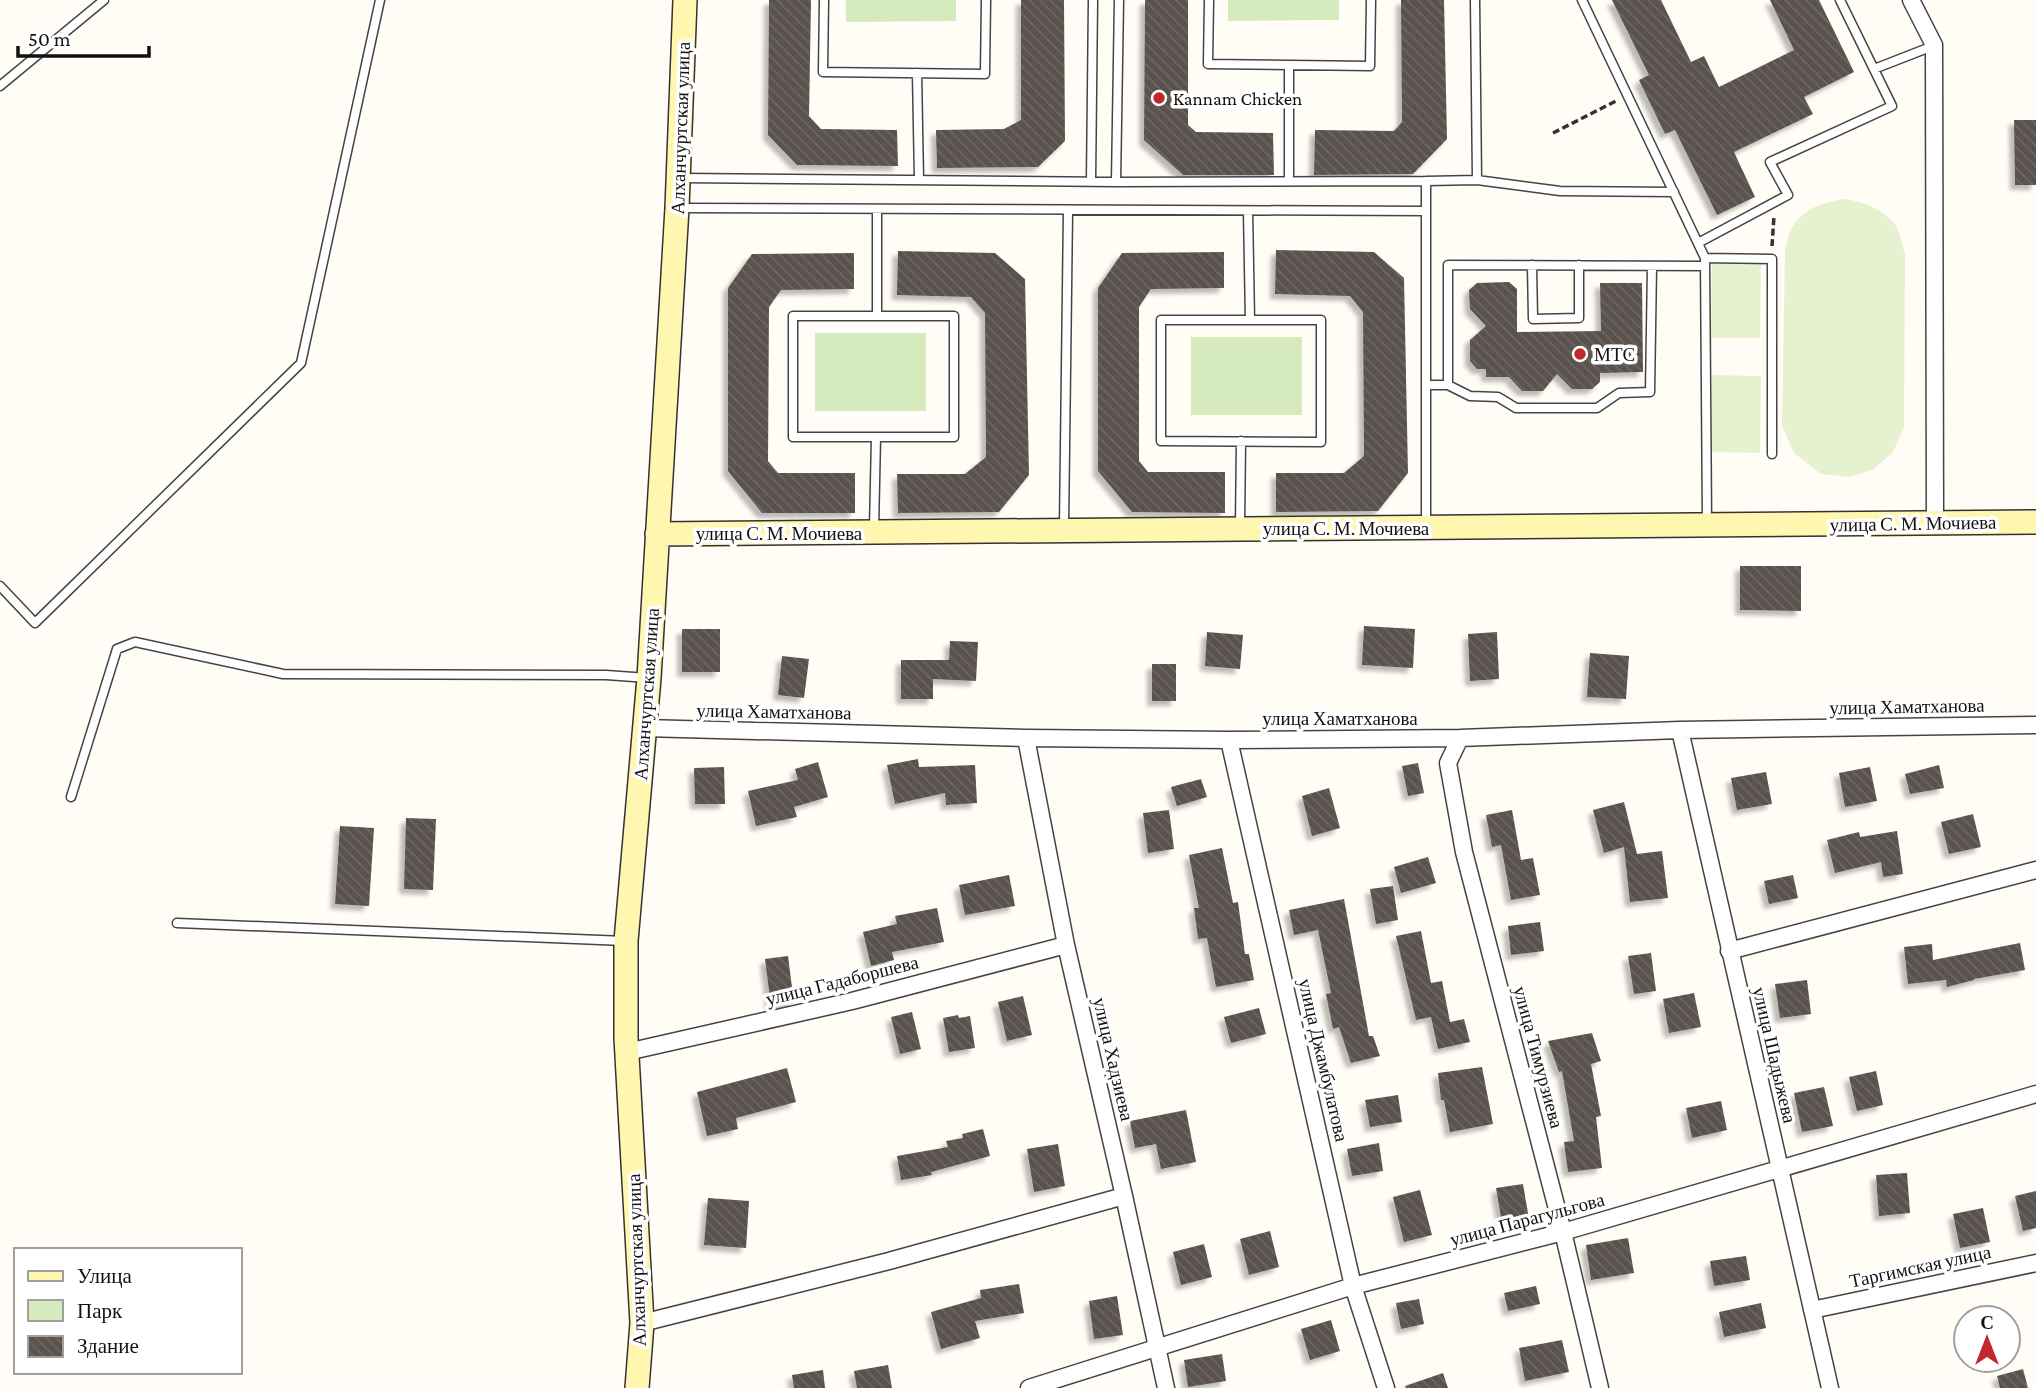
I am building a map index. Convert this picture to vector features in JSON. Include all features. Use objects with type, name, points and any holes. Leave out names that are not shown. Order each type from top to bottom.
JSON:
[{"type":"street","name":"Алханчуртская улица","points":[[636,1388],[642,1322],[627,1052],[626,941],[649,678],[677,208],[685,0]]},
{"type":"street","points":[[1911,0],[1934,45],[1935,523]]},
{"type":"street","name":"улица С. М. Мочиева","points":[[657,534],[2036,522]]},
{"type":"street","name":"улица Хаматханова","points":[[644,728],[1026,738],[1229,740],[1460,738],[1680,730],[2036,724]]},
{"type":"street","name":"улица Шадыжева","points":[[1680,730],[1830,1388]]},
{"type":"street","name":"улица Хадзиева","points":[[1026,738],[1066,945],[1166,1388]]},
{"type":"street","name":"улица Тимурзиева","points":[[1460,738],[1448,763],[1464,852],[1563,1232],[1600,1388]]},
{"type":"street","name":"улица Джамбулатова","points":[[1229,740],[1353,1286],[1386,1388]]},
{"type":"street","points":[[1729,951],[2036,870]]},
{"type":"street","name":"улица Гадаборшева","points":[[627,1052],[852,1001],[1066,945]]},
{"type":"street","name":"улица Парагульгова","points":[[1029,1388],[1353,1286],[1563,1232],[2036,1094]]},
{"type":"street","points":[[642,1322],[889,1261],[1124,1196]]},
{"type":"street","name":"Таргимская улица","points":[[1812,1310],[2036,1263]]},
{"type":"lane","points":[[0,86],[104,0]]},
{"type":"lane","points":[[0,586],[35,623],[301,363],[380,0]]},
{"type":"lane","points":[[824,0],[822,72],[985,74],[986,0]]},
{"type":"lane","points":[[1091,181],[1093,0]]},
{"type":"lane","points":[[1116,181],[1119,0]]},
{"type":"lane","points":[[1209,0],[1208,64],[1370,66],[1371,0]]},
{"type":"lane","points":[[1475,0],[1477,180]]},
{"type":"lane","points":[[1582,0],[1705,262],[1707,525]]},
{"type":"lane","points":[[1698,243],[1788,195],[1770,162],[1892,106],[1840,0]]},
{"type":"lane","points":[[1874,69],[1934,45]]},
{"type":"lane","points":[[1289,65],[1289,181]]},
{"type":"lane","points":[[917,73],[919,180]]},
{"type":"lane","points":[[678,178],[1477,180],[1560,191],[1674,192]]},
{"type":"lane","points":[[1426,181],[1426,527]]},
{"type":"lane","points":[[677,208],[1426,211]]},
{"type":"lane","points":[[877,209],[877,316]]},
{"type":"lane","points":[[1064,530],[1068,211]]},
{"type":"lane","points":[[1248,211],[1250,320]]},
{"type":"lane","points":[[1448,385],[1448,265],[1652,266],[1772,259],[1772,454]]},
{"type":"lane","points":[[1532,265],[1533,318],[1579,318],[1579,265]]},
{"type":"lane","points":[[1426,385],[1448,385],[1470,396],[1498,397],[1516,408],[1597,408],[1619,393],[1650,393],[1652,266]]},
{"type":"lane","points":[[793,316],[877,316],[954,316],[954,437],[793,437],[793,316]]},
{"type":"lane","points":[[1161,320],[1250,320],[1321,320],[1321,442],[1161,442],[1161,320]]},
{"type":"lane","points":[[874,532],[876,437]]},
{"type":"lane","points":[[1240,529],[1241,442]]},
{"type":"lane","points":[[71,797],[117,649],[135,642],[283,674],[606,675],[649,678]]},
{"type":"lane","points":[[177,923],[626,941]]},
{"type":"path","points":[[1553,132],[1628,96]]},
{"type":"path","points":[[1772,259],[1774,203]]},
{"type":"green space","points":[[846,0],[956,0],[956,21],[846,22]]},
{"type":"green space","points":[[1228,0],[1339,0],[1339,20],[1228,21]]},
{"type":"green space","points":[[1843,199],[1865,204],[1891,220],[1896,226],[1905,253],[1904,427],[1893,452],[1874,469],[1850,477],[1821,474],[1794,453],[1782,426],[1785,250],[1788,238],[1797,220],[1804,214],[1821,205]]},
{"type":"green space","points":[[1712,261],[1761,261],[1760,338],[1711,338]]},
{"type":"green space","points":[[815,333],[926,333],[926,411],[815,411]]},
{"type":"green space","points":[[1191,337],[1302,337],[1302,415],[1191,415]]},
{"type":"green space","points":[[1712,375],[1761,376],[1760,453],[1711,452]]},
{"type":"building","points":[[769,0],[811,0],[809,116],[821,129],[897,130],[898,166],[797,165],[768,135]]},
{"type":"building","points":[[1021,0],[1064,0],[1065,141],[1038,167],[937,168],[936,130],[1004,129],[1021,120]]},
{"type":"building","points":[[1145,0],[1188,0],[1188,125],[1196,132],[1273,133],[1274,175],[1183,175],[1144,140]]},
{"type":"building","points":[[1401,0],[1444,0],[1447,139],[1413,174],[1314,175],[1315,130],[1394,131],[1402,122]]},
{"type":"building","points":[[1612,0],[1661,0],[1691,62],[1704,56],[1719,87],[1794,50],[1770,0],[1819,0],[1854,72],[1804,97],[1813,114],[1734,152],[1755,197],[1717,215],[1675,130],[1665,134],[1639,80],[1649,75]]},
{"type":"building","points":[[2014,120],[2036,120],[2036,185],[2015,185]]},
{"type":"building","points":[[1276,250],[1374,252],[1404,278],[1408,473],[1378,511],[1276,512],[1276,473],[1344,473],[1364,456],[1363,312],[1350,296],[1275,294]]},
{"type":"building","points":[[898,251],[995,253],[1025,279],[1029,475],[999,512],[898,513],[897,474],[965,474],[986,457],[985,313],[971,297],[897,295]]},
{"type":"building","points":[[1224,252],[1224,288],[1151,289],[1139,307],[1139,461],[1148,472],[1225,472],[1225,513],[1132,512],[1098,471],[1098,288],[1122,253]]},
{"type":"building","points":[[854,253],[854,289],[781,290],[769,307],[768,461],[778,473],[855,473],[855,513],[762,513],[728,471],[728,288],[752,254]]},
{"type":"building","points":[[1509,282],[1517,289],[1517,332],[1601,331],[1600,283],[1642,283],[1643,372],[1600,373],[1600,382],[1592,389],[1572,389],[1557,374],[1543,391],[1522,391],[1509,377],[1486,377],[1486,369],[1477,369],[1470,361],[1470,340],[1486,326],[1470,309],[1469,290],[1477,283]]},
{"type":"building","points":[[1740,566],[1801,566],[1801,611],[1740,610]]},
{"type":"building","points":[[1364,626],[1415,629],[1413,668],[1362,665]]},
{"type":"building","points":[[682,629],[720,629],[720,672],[682,672]]},
{"type":"building","points":[[1207,632],[1243,635],[1240,669],[1205,666]]},
{"type":"building","points":[[1497,632],[1499,679],[1470,681],[1468,634]]},
{"type":"building","points":[[950,641],[978,642],[976,681],[933,679],[933,699],[901,699],[901,660],[949,660]]},
{"type":"building","points":[[1590,653],[1629,656],[1626,699],[1587,697]]},
{"type":"building","points":[[782,656],[809,659],[804,698],[778,695]]},
{"type":"building","points":[[1152,664],[1176,664],[1176,701],[1152,701]]},
{"type":"building","points":[[918,759],[919,767],[975,765],[977,803],[946,805],[945,793],[895,804],[887,765]]},
{"type":"building","points":[[818,762],[828,797],[794,807],[797,817],[756,826],[748,791],[798,780],[795,769]]},
{"type":"building","points":[[1418,763],[1424,793],[1408,796],[1402,766]]},
{"type":"building","points":[[1939,765],[1944,788],[1910,794],[1905,774]]},
{"type":"building","points":[[724,767],[725,804],[695,804],[694,768]]},
{"type":"building","points":[[1870,767],[1877,801],[1845,807],[1839,773]]},
{"type":"building","points":[[1766,772],[1772,804],[1737,810],[1731,778]]},
{"type":"building","points":[[1201,779],[1207,797],[1177,806],[1171,787]]},
{"type":"building","points":[[1329,788],[1340,828],[1312,836],[1302,796]]},
{"type":"building","points":[[1624,802],[1637,854],[1662,851],[1668,898],[1630,902],[1624,847],[1604,853],[1593,810]]},
{"type":"building","points":[[1169,810],[1174,849],[1148,853],[1143,813]]},
{"type":"building","points":[[1512,810],[1521,860],[1533,858],[1540,895],[1511,900],[1501,845],[1492,847],[1486,815]]},
{"type":"building","points":[[1973,814],[1981,847],[1949,854],[1941,822]]},
{"type":"building","points":[[406,818],[436,819],[433,890],[404,889]]},
{"type":"building","points":[[340,826],[374,828],[369,906],[335,904]]},
{"type":"building","points":[[1897,831],[1903,874],[1883,877],[1881,862],[1835,873],[1827,840],[1859,832],[1860,837]]},
{"type":"building","points":[[1222,848],[1233,903],[1238,902],[1245,954],[1249,954],[1254,980],[1216,987],[1207,938],[1198,939],[1194,908],[1199,908],[1189,855]]},
{"type":"building","points":[[1428,857],[1436,883],[1401,893],[1394,867]]},
{"type":"building","points":[[1009,875],[1015,906],[965,915],[959,885]]},
{"type":"building","points":[[1793,875],[1798,898],[1769,904],[1764,881]]},
{"type":"building","points":[[1393,886],[1398,920],[1376,924],[1370,889]]},
{"type":"building","points":[[1344,899],[1369,1036],[1373,1036],[1380,1056],[1351,1063],[1339,1027],[1333,1029],[1326,994],[1331,993],[1318,930],[1294,935],[1289,910]]},
{"type":"building","points":[[937,908],[944,942],[892,952],[894,960],[871,966],[863,932],[897,924],[895,916]]},
{"type":"building","points":[[1540,922],[1544,951],[1511,955],[1508,926]]},
{"type":"building","points":[[1421,931],[1431,983],[1442,981],[1450,1022],[1464,1019],[1470,1042],[1438,1049],[1431,1017],[1416,1020],[1396,936]]},
{"type":"building","points":[[2020,943],[2025,970],[1947,987],[1946,980],[1908,984],[1904,947],[1932,944],[1933,960]]},
{"type":"building","points":[[1651,953],[1656,991],[1634,994],[1628,956]]},
{"type":"building","points":[[788,956],[794,1003],[771,1006],[765,959]]},
{"type":"building","points":[[1807,980],[1811,1014],[1780,1018],[1775,984]]},
{"type":"building","points":[[1694,993],[1701,1027],[1669,1033],[1663,999]]},
{"type":"building","points":[[1023,996],[1032,1035],[1007,1041],[998,1002]]},
{"type":"building","points":[[1259,1008],[1266,1034],[1231,1043],[1224,1017]]},
{"type":"building","points":[[912,1012],[921,1049],[900,1054],[891,1017]]},
{"type":"building","points":[[958,1015],[959,1018],[970,1016],[975,1048],[949,1052],[943,1018]]},
{"type":"building","points":[[1592,1033],[1601,1061],[1591,1064],[1601,1116],[1596,1117],[1602,1168],[1568,1172],[1564,1142],[1574,1141],[1562,1071],[1559,1072],[1548,1041]]},
{"type":"building","points":[[1482,1067],[1493,1124],[1450,1132],[1444,1100],[1441,1100],[1438,1073]]},
{"type":"building","points":[[787,1068],[796,1102],[736,1118],[738,1129],[707,1136],[697,1092]]},
{"type":"building","points":[[1876,1071],[1883,1105],[1857,1111],[1849,1077]]},
{"type":"building","points":[[1824,1087],[1833,1126],[1802,1132],[1794,1093]]},
{"type":"building","points":[[1398,1095],[1402,1122],[1370,1127],[1365,1100]]},
{"type":"building","points":[[1721,1101],[1727,1130],[1692,1138],[1686,1108]]},
{"type":"building","points":[[1186,1110],[1196,1162],[1161,1169],[1156,1144],[1135,1148],[1130,1121]]},
{"type":"building","points":[[983,1129],[990,1156],[931,1172],[932,1175],[901,1180],[897,1156],[948,1147],[946,1141],[963,1138],[962,1134]]},
{"type":"building","points":[[1379,1143],[1383,1171],[1352,1176],[1347,1149]]},
{"type":"building","points":[[1058,1144],[1065,1186],[1034,1192],[1027,1149]]},
{"type":"building","points":[[1907,1173],[1910,1213],[1879,1216],[1876,1175]]},
{"type":"building","points":[[1523,1184],[1529,1219],[1502,1223],[1496,1188]]},
{"type":"building","points":[[1420,1190],[1432,1235],[1404,1242],[1393,1197]]},
{"type":"building","points":[[2036,1191],[2036,1228],[2023,1231],[2015,1196]]},
{"type":"building","points":[[708,1198],[749,1201],[746,1248],[704,1245]]},
{"type":"building","points":[[1983,1208],[1990,1242],[1960,1248],[1953,1214]]},
{"type":"building","points":[[1270,1231],[1279,1267],[1249,1275],[1240,1239]]},
{"type":"building","points":[[1628,1238],[1634,1273],[1591,1280],[1586,1245]]},
{"type":"building","points":[[1204,1244],[1212,1277],[1181,1285],[1173,1252]]},
{"type":"building","points":[[1746,1256],[1750,1280],[1714,1286],[1710,1261]]},
{"type":"building","points":[[1019,1284],[1024,1313],[975,1321],[980,1338],[941,1349],[931,1312],[981,1298],[980,1290]]},
{"type":"building","points":[[1536,1286],[1540,1304],[1508,1311],[1504,1293]]},
{"type":"building","points":[[1117,1296],[1123,1335],[1094,1339],[1089,1301]]},
{"type":"building","points":[[1419,1299],[1424,1324],[1401,1329],[1396,1303]]},
{"type":"building","points":[[1761,1303],[1766,1328],[1724,1337],[1719,1312]]},
{"type":"building","points":[[1331,1320],[1340,1351],[1310,1360],[1301,1329]]},
{"type":"building","points":[[1562,1340],[1569,1372],[1525,1381],[1519,1348]]},
{"type":"building","points":[[1222,1354],[1226,1381],[1188,1387],[1184,1360]]},
{"type":"building","points":[[888,1365],[892,1388],[857,1388],[854,1371]]},
{"type":"building","points":[[2022,1369],[2028,1388],[2000,1388],[1997,1376],[2022,1374]]},
{"type":"building","points":[[823,1370],[825,1388],[794,1388],[792,1375]]},
{"type":"building","points":[[1443,1373],[1448,1388],[1405,1386]]},
{"type":"place","name":"Kannam Chicken","points":[[1159,98]]},
{"type":"place","name":"МТС","points":[[1580,354]]}]
